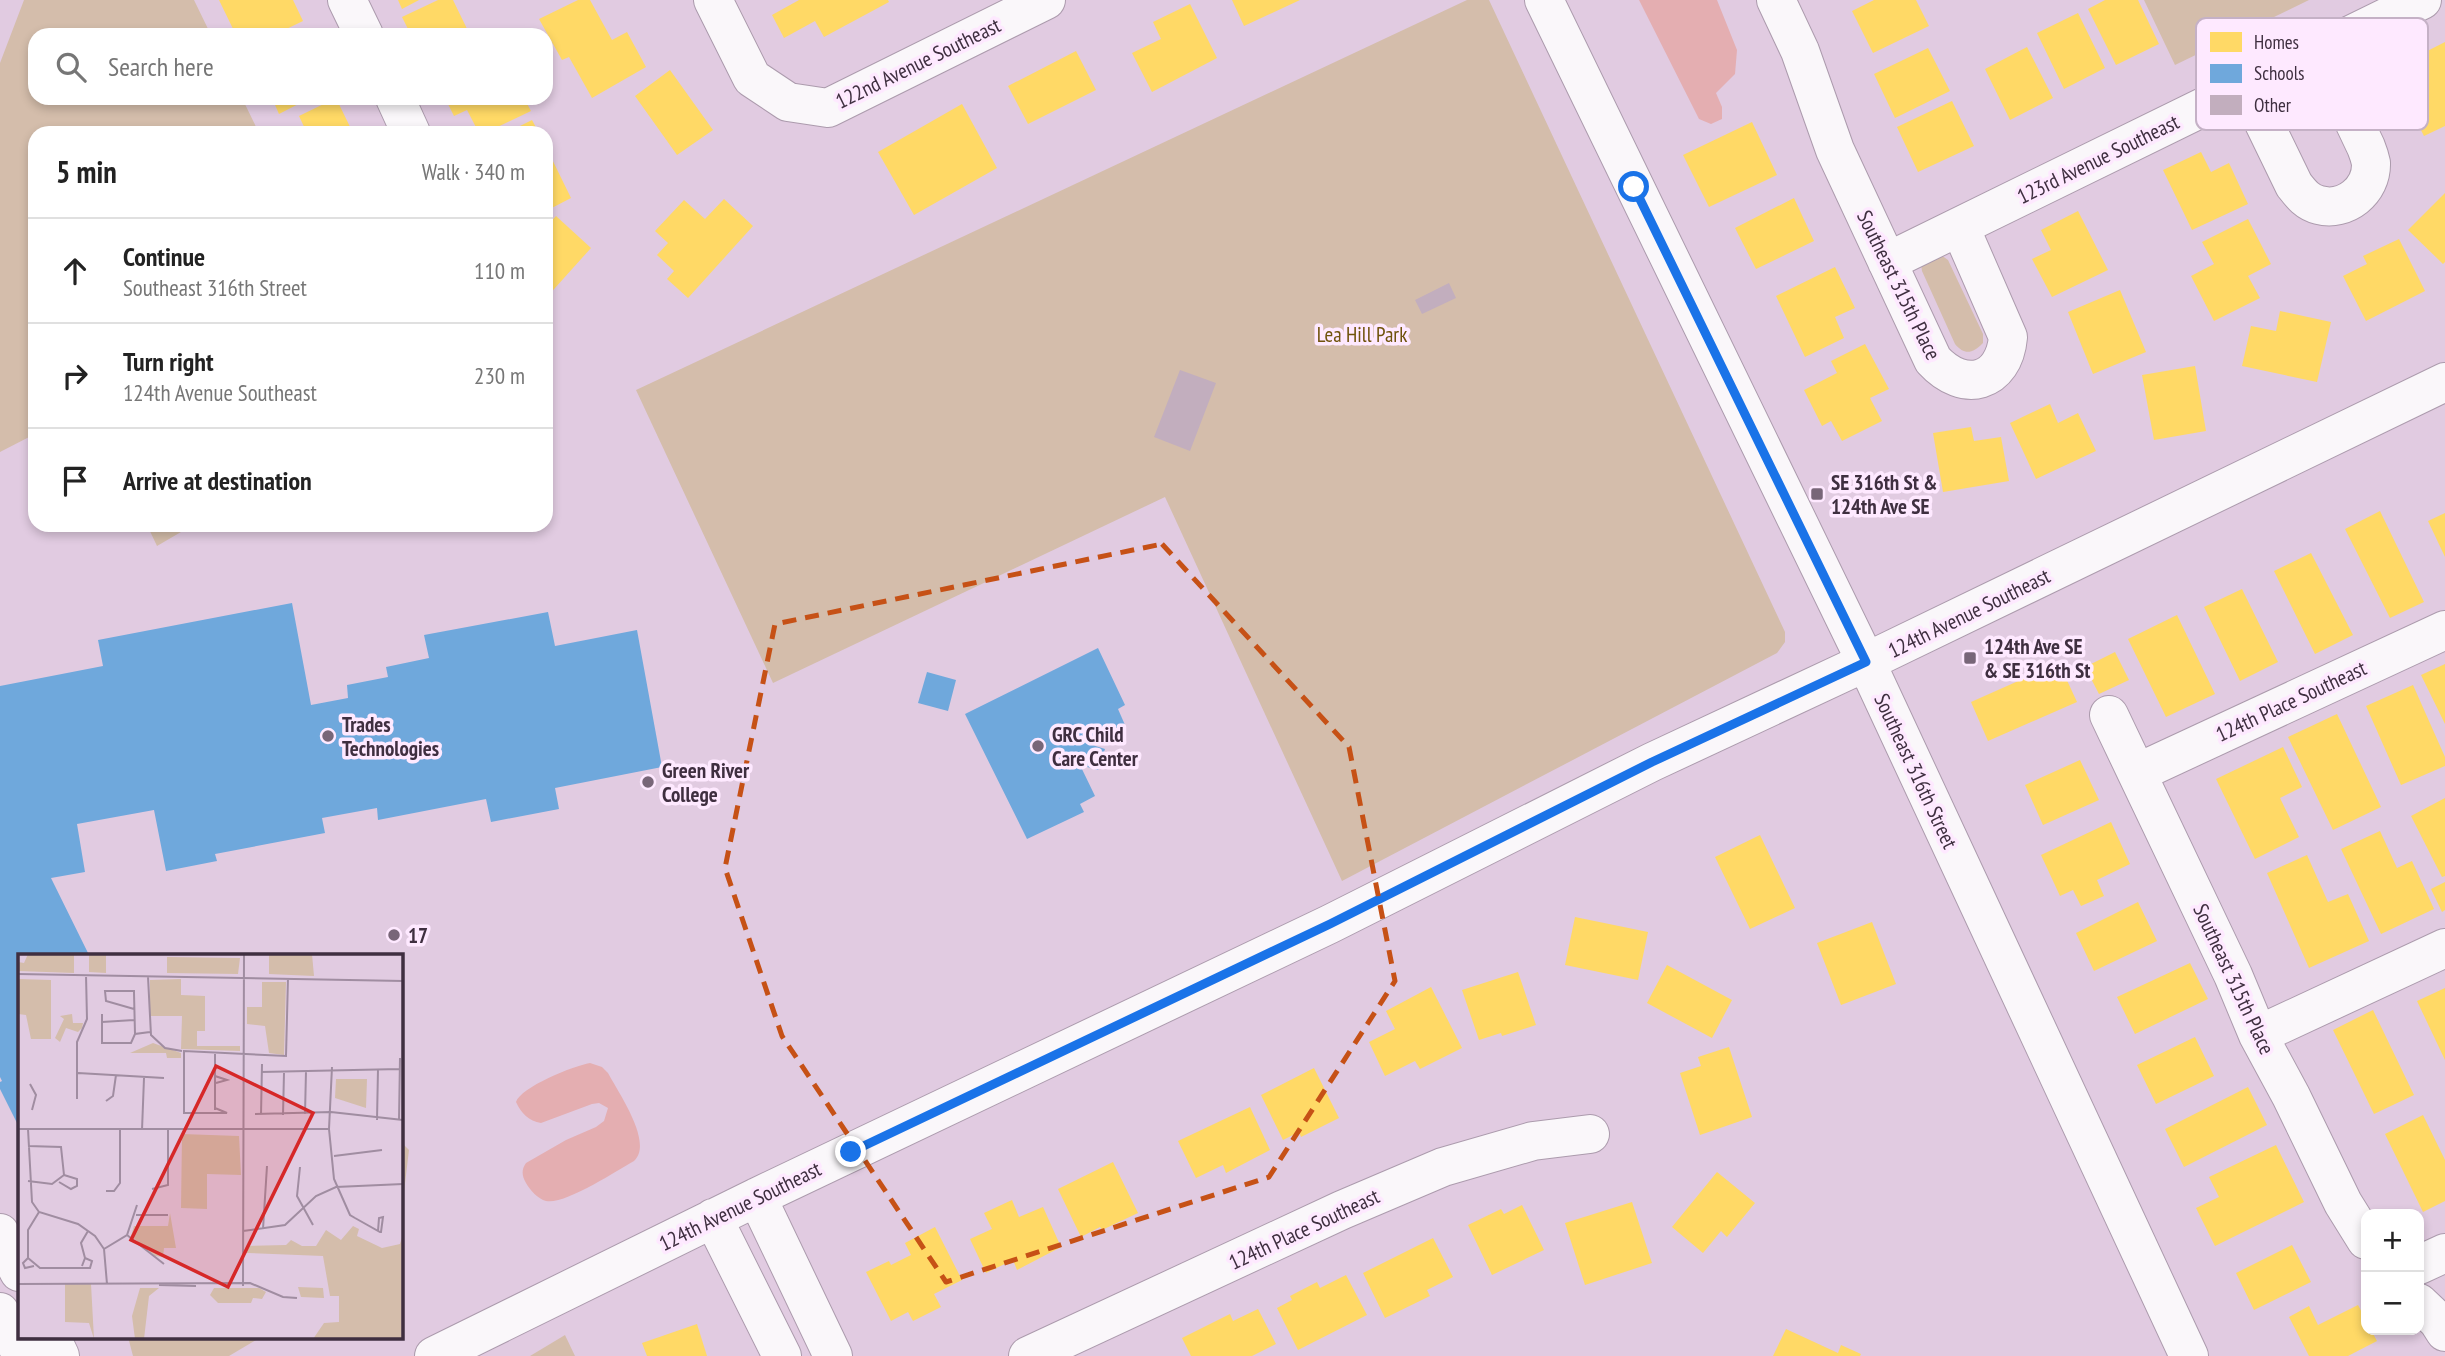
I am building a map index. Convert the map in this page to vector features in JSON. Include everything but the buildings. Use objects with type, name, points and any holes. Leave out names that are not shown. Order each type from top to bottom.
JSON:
[{"type":"street","points":[[347,0],[361,28]]},
{"type":"street","name":"122nd Avenue Southeast","points":[[713,0],[752,78],[788,102],[828,108],[1046,0]]},
{"type":"street","name":"Southeast 316th Street","points":[[1544,0],[1866,662],[2189,1356]]},
{"type":"street","name":"Southeast 315th Place","points":[[1776,0],[1800,51],[1835,150],[1933,360],[1944,372],[1958,379],[1973,381],[1988,376],[2000,366],[2007,352],[2008,337],[1960,227]]},
{"type":"street","name":"123rd Avenue Southeast","points":[[2385,18],[2422,0]]},
{"type":"street","points":[[398,105],[408,126]]},
{"type":"street","name":"123rd Avenue Southeast","points":[[1887,262],[2196,111]]},
{"type":"street","points":[[2267,130],[2294,185],[2303,197],[2318,205],[2333,207],[2349,202],[2361,193],[2369,179],[2371,163],[2358,130]]},
{"type":"street","name":"124th Avenue Southeast","points":[[434,1356],[713,1218],[1330,924],[1652,762],[1866,662],[2445,382]]},
{"type":"street","name":"124th Place Southeast","points":[[2137,773],[2445,630]]},
{"type":"street","name":"Southeast 315th Place","points":[[2109,715],[2233,975],[2258,1035],[2297,1107],[2343,1203],[2361,1232]]},
{"type":"street","points":[[2258,1035],[2445,948]]},
{"type":"street","name":"124th Place Southeast","points":[[1028,1356],[1342,1210],[1443,1167],[1533,1142],[1590,1134]]},
{"type":"street","points":[[757,1197],[833,1356]]},
{"type":"street","points":[[713,1218],[782,1356]]},
{"type":"street","points":[[0,1233],[18,1270]]},
{"type":"street","points":[[2424,1263],[2445,1253]]},
{"type":"street","points":[[2424,1308],[2445,1332]]},
{"type":"street","points":[[0,1312],[22,1356]]},
{"type":"street","points":[[51,1338],[60,1356]]},
{"type":"highlighted area","points":[[1162,544],[1349,747],[1395,981],[1269,1177],[946,1282],[782,1036],[725,868],[775,624]]},
{"type":"green space","points":[[24,0],[194,0],[208,28],[28,28],[28,105],[245,105],[256,126],[28,126],[28,438],[0,452],[0,63]]},
{"type":"green space","name":"Lea Hill Park","points":[[1467,0],[1489,0],[1785,632],[1785,642],[1777,653],[1342,881],[1165,497],[773,683],[636,390]]},
{"type":"green space","points":[[2144,0],[2309,0],[2272,18],[2196,18],[2196,55],[2175,65]]},
{"type":"green space","points":[[1941,255],[1948,260],[1983,334],[1983,343],[1972,351],[1966,352],[1955,344],[1922,271],[1921,264]]},
{"type":"green space","points":[[150,532],[181,532],[157,546]]},
{"type":"green space","points":[[402,1143],[409,1150],[402,1201]]},
{"type":"green space","points":[[565,1335],[575,1356],[530,1356]]},
{"type":"green space","points":[[128,1338],[259,1338],[229,1356],[133,1356]]},
{"type":"shaded area","points":[[1639,0],[1717,0],[1737,50],[1735,74],[1716,93],[1722,107],[1722,119],[1711,124],[1699,119]]},
{"type":"shaded area","points":[[590,1063],[602,1067],[608,1073],[626,1104],[637,1130],[639,1153],[634,1161],[590,1186],[565,1198],[546,1201],[534,1194],[526,1183],[523,1168],[526,1163],[566,1140],[596,1127],[604,1121],[608,1108],[599,1103],[592,1104],[541,1123],[526,1116],[516,1102],[537,1084]]},
{"type":"place","name":"SE 316th St & 124th Ave SE","points":[[1817,494]]},
{"type":"place","name":"124th Ave SE & SE 316th St","points":[[1970,658]]},
{"type":"place","name":"Trades Technologies","points":[[328,736]]},
{"type":"place","name":"GRC Child Care Center","points":[[1038,746]]},
{"type":"place","name":"Green River College","points":[[648,782]]},
{"type":"place","name":"17","points":[[394,935]]},
{"type":"route","points":[[851,1152],[1330,924],[1652,762],[1866,662],[1634,187]]}]
